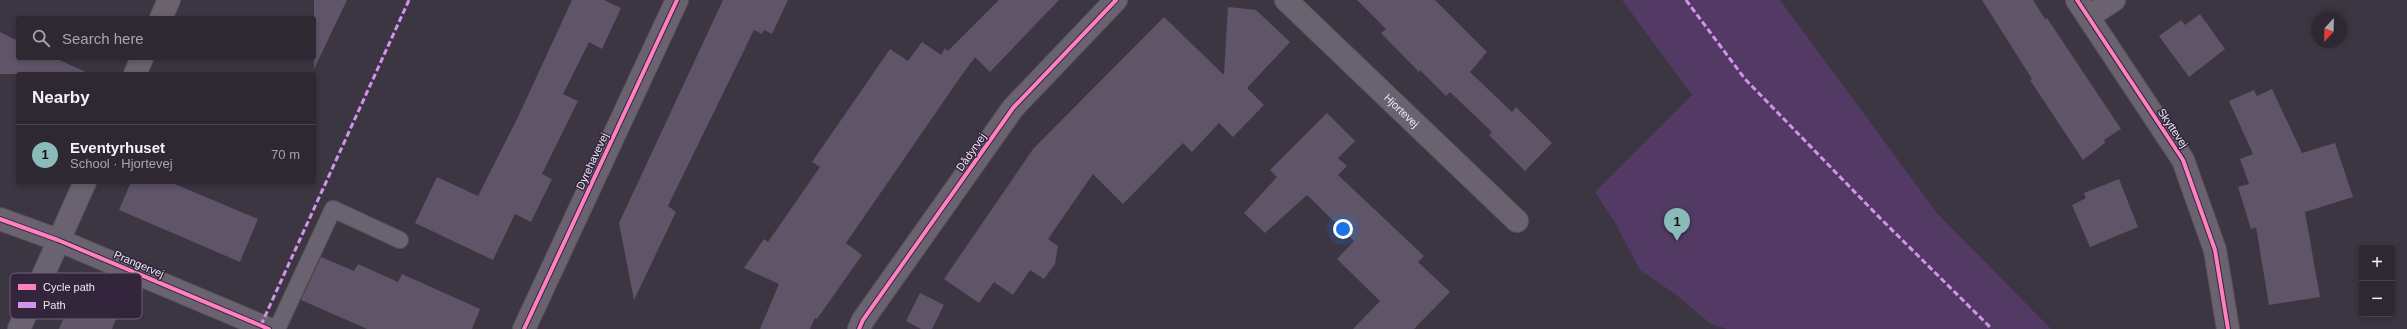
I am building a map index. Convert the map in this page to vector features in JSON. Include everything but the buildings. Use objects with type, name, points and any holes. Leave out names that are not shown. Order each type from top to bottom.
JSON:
[{"type":"street","points":[[162,16],[169,0]]},
{"type":"street","name":"Dyrehavevej","points":[[524,329],[677,0]]},
{"type":"street","name":"Dådyrvej","points":[[859,329],[863,320],[1013,108],[1116,0]]},
{"type":"street","name":"Hjortevej","points":[[1286,0],[1517,221]]},
{"type":"street","points":[[2083,8],[2114,0]]},
{"type":"street","name":"Skyttevej","points":[[2083,8],[2183,160],[2215,250],[2228,329]]},
{"type":"street","points":[[136,72],[141,60]]},
{"type":"street","points":[[44,273],[84,184]]},
{"type":"street","name":"Prangervej","points":[[0,219],[58,240],[136,273]]},
{"type":"street","name":"Prangervej","points":[[142,275],[269,329]]},
{"type":"street","points":[[19,329],[23,319]]},
{"type":"lane","points":[[277,329],[333,209],[400,240]]},
{"type":"shaded area","points":[[1622,0],[1780,0],[1937,213],[2051,329],[1727,329],[1711,324],[1675,294],[1640,270],[1614,221],[1595,192],[1692,95]]},
{"type":"marked path","points":[[261,325],[409,0]]},
{"type":"marked path","points":[[1686,0],[1745,79],[1881,219],[1992,329]]},
{"type":"cycle path","points":[[524,329],[677,0]]},
{"type":"cycle path","points":[[859,329],[863,320],[1013,108],[1116,0]]},
{"type":"cycle path","points":[[2077,0],[2183,160],[2215,250],[2228,329]]},
{"type":"cycle path","points":[[0,219],[58,240],[136,273]]},
{"type":"cycle path","points":[[142,275],[269,329]]},
{"type":"place","name":"Eventyrhuset","points":[[1677,241]]}]
